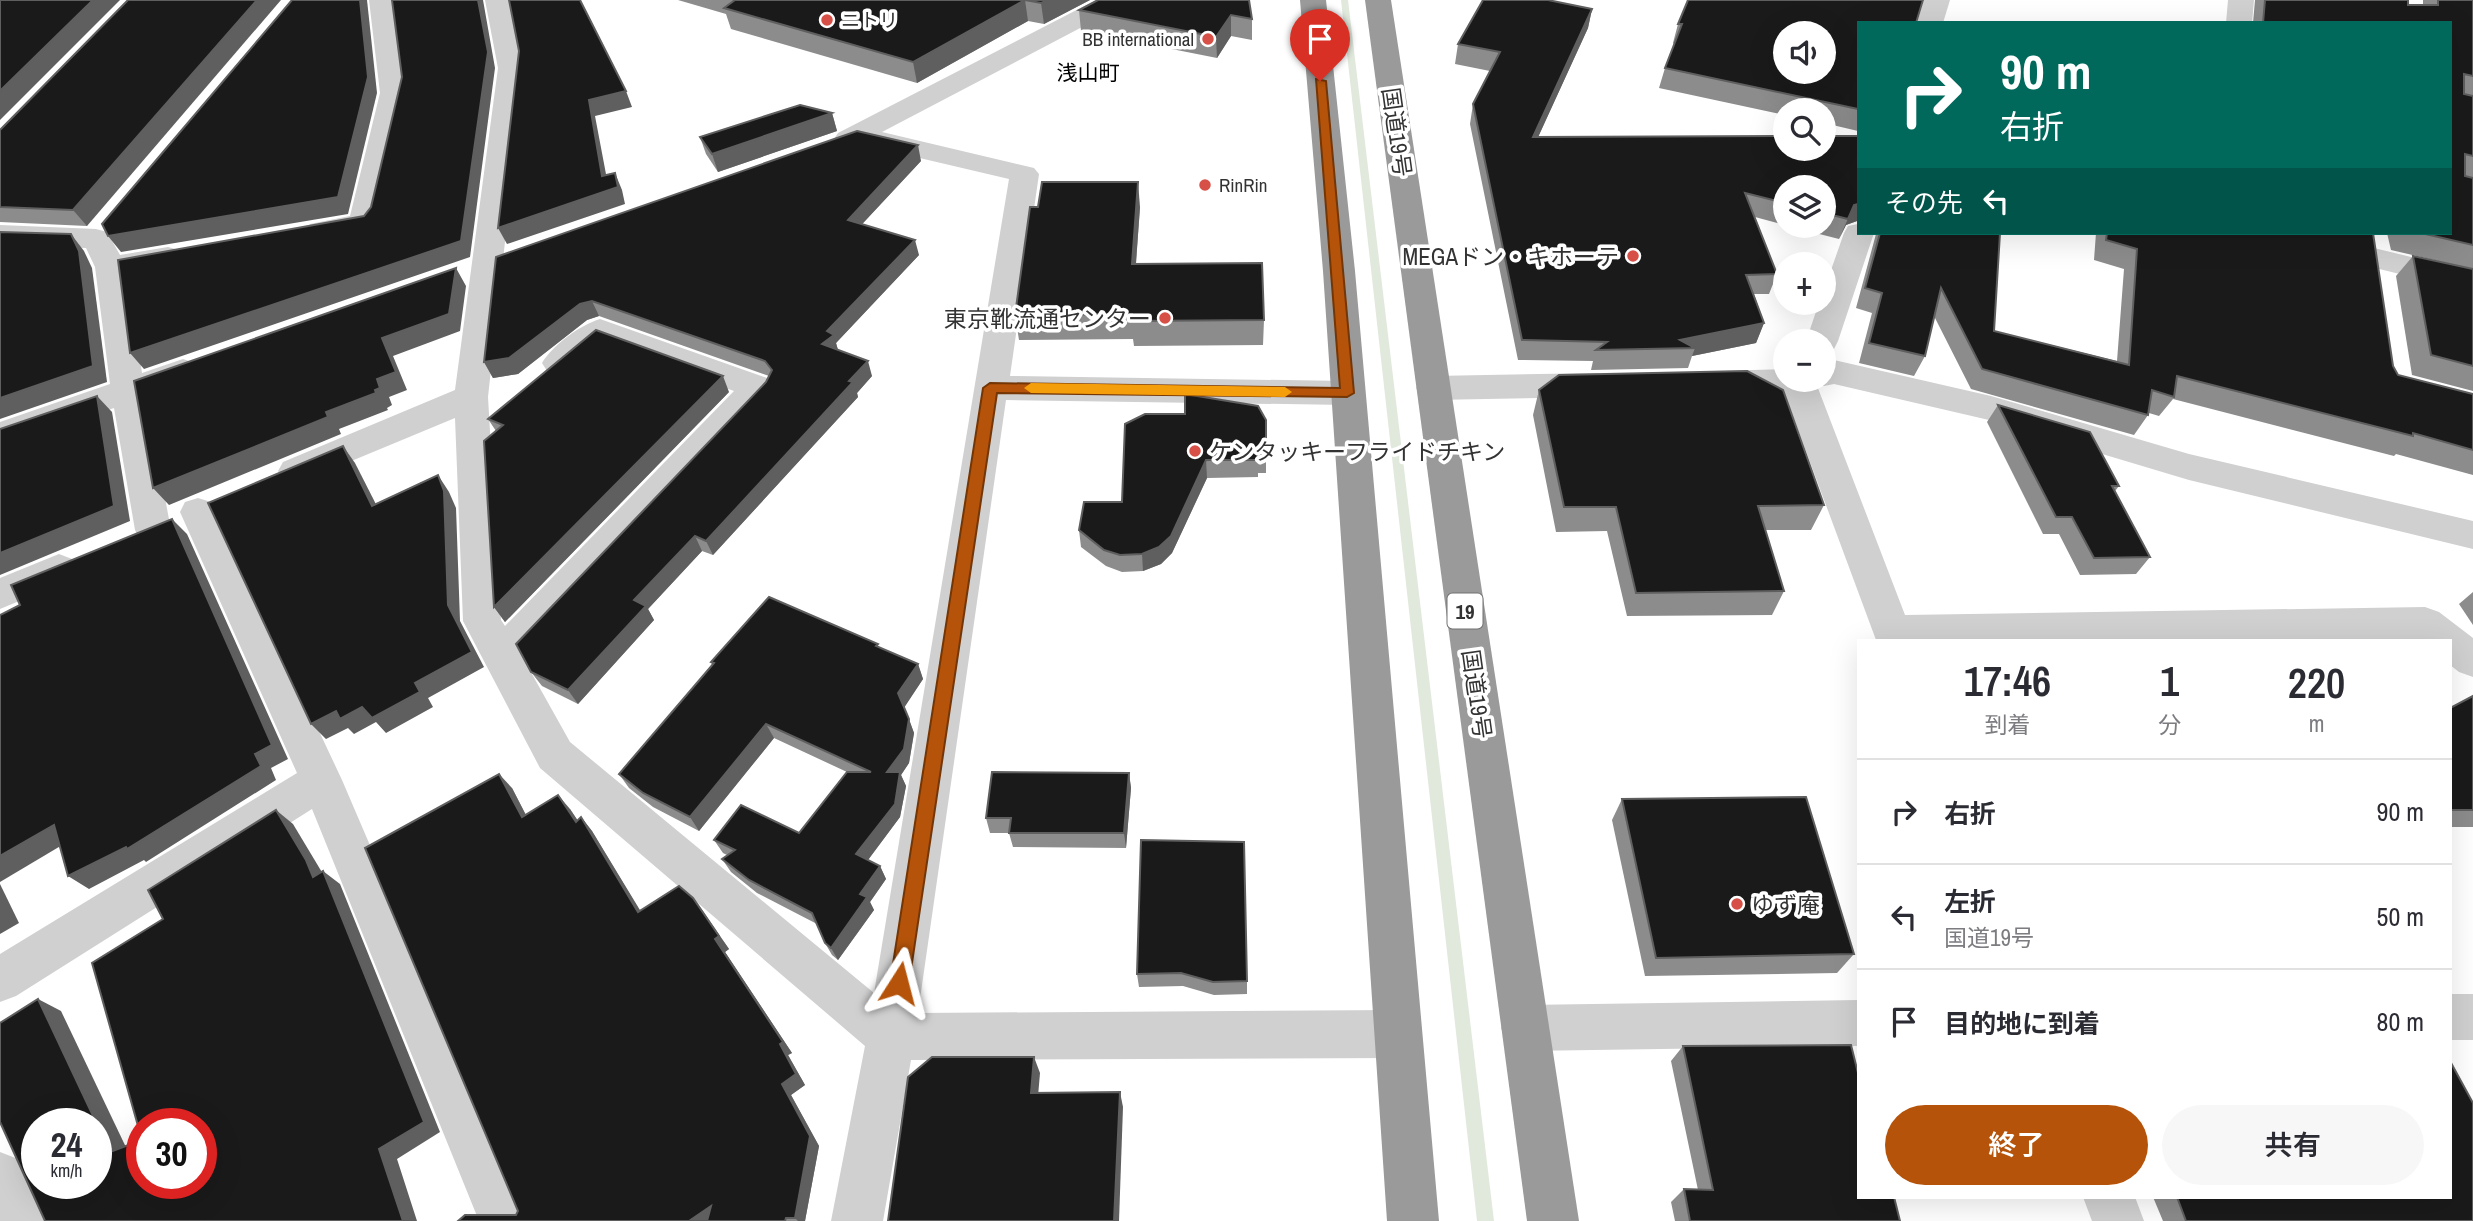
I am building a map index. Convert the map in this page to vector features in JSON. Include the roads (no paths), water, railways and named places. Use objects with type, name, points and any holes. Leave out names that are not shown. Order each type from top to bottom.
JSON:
[{"type":"highway","points":[[1313,0],[1339,271],[1396,1034],[1413,1221]]},
{"type":"highway","name":"国道19号","points":[[1378,0],[1553,1221]]},
{"type":"street","points":[[297,235],[363,223],[394,93],[382,0]]},
{"type":"street","points":[[498,0],[511,68],[486,266],[482,412],[482,621],[555,755],[891,1037],[1396,1034]]},
{"type":"street","points":[[820,149],[859,135],[1115,0]]},
{"type":"street","points":[[1931,21],[1937,0]]},
{"type":"street","points":[[2239,21],[2241,0]]},
{"type":"street","points":[[857,1221],[891,1037],[1024,174],[859,135]]},
{"type":"street","points":[[0,235],[107,242],[190,253]]},
{"type":"street","points":[[1826,329],[1858,235]]},
{"type":"street","points":[[107,242],[128,390],[140,535],[211,507],[321,780],[505,1221]]},
{"type":"street","points":[[2374,258],[2473,282]]},
{"type":"street","points":[[502,654],[758,387],[600,330],[536,381]]},
{"type":"street","points":[[0,435],[205,363]]},
{"type":"street","points":[[1836,372],[1991,408],[2189,467],[2473,535]]},
{"type":"street","points":[[1684,383],[1773,380]]},
{"type":"street","points":[[1433,387],[1628,384]]},
{"type":"street","points":[[990,388],[1347,393]]},
{"type":"street","points":[[1809,392],[1893,636],[2425,623],[2446,639]]},
{"type":"street","points":[[272,481],[482,412]]},
{"type":"street","points":[[0,594],[89,556]]},
{"type":"street","points":[[2452,644],[2473,661]]},
{"type":"street","points":[[0,980],[321,780]]},
{"type":"street","points":[[2452,1017],[2473,1017]]},
{"type":"street","points":[[1525,1028],[1857,1023]]},
{"type":"street","points":[[0,1177],[19,1221]]},
{"type":"street","points":[[2110,1199],[2118,1221]]},
{"type":"place","name":"ニトリ","points":[[827,20]]},
{"type":"place","name":"BB international","points":[[1208,39]]},
{"type":"place","name":"RinRin","points":[[1205,185]]},
{"type":"place","name":"MEGAドン・キホーテ","points":[[1633,256]]},
{"type":"place","name":"東京靴流通センター","points":[[1165,318]]},
{"type":"place","name":"ケンタッキーフライドチキン","points":[[1195,451]]},
{"type":"place","name":"ゆず庵","points":[[1737,904]]},
{"type":"district","name":"浅山町","points":[[1088,72]]}]
